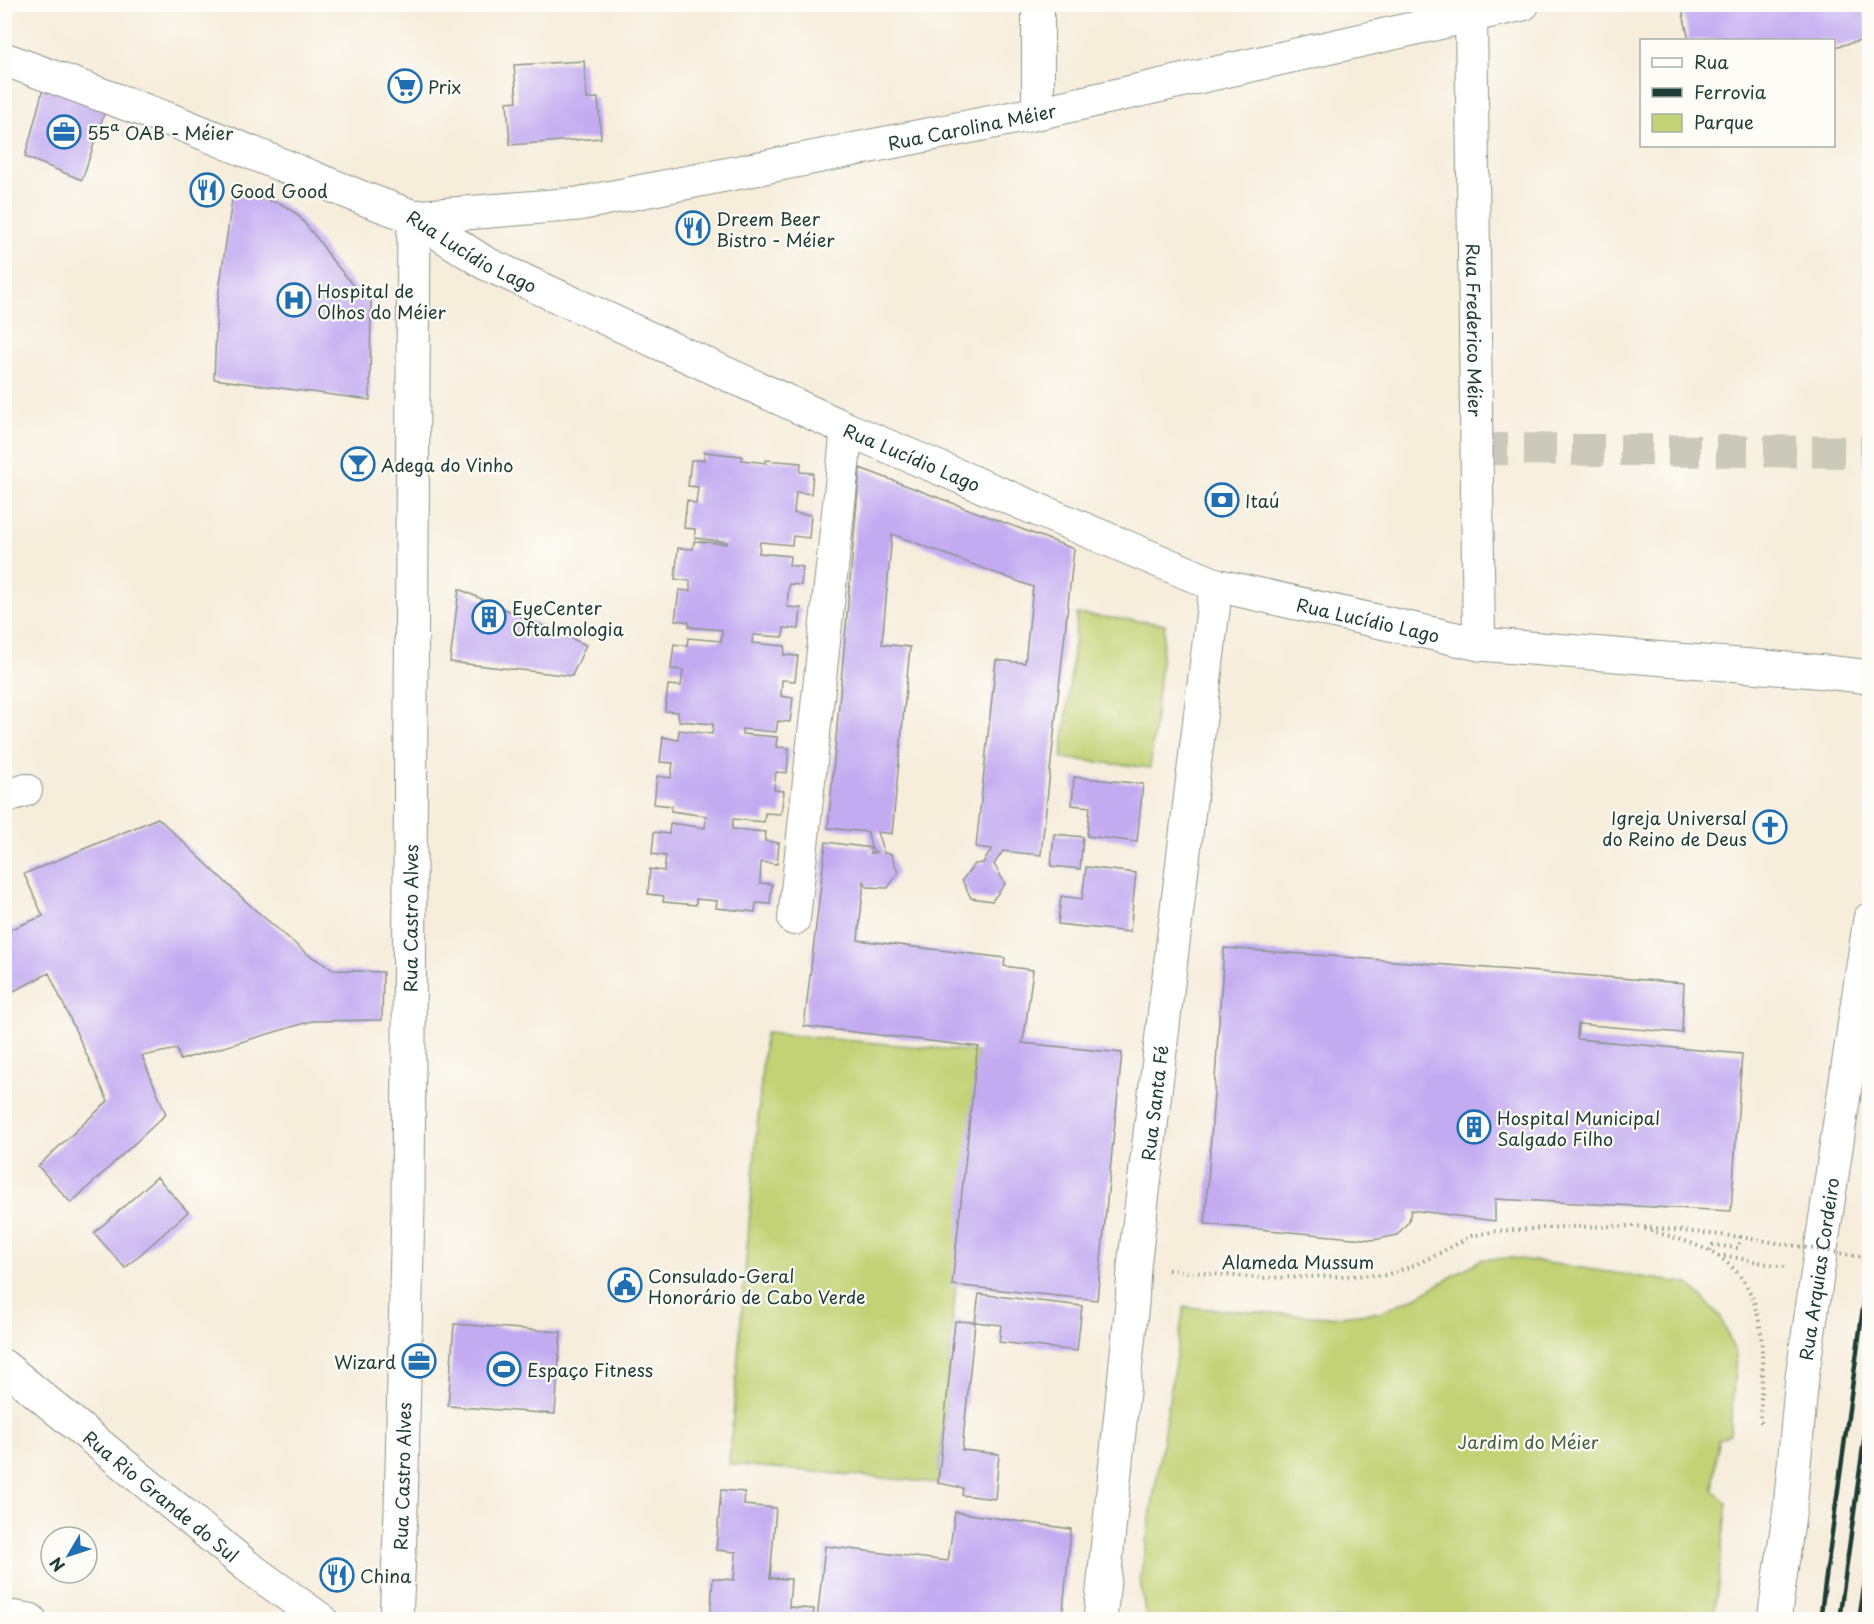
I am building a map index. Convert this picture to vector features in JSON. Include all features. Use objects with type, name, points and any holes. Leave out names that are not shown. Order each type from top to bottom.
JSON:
[{"type":"street","points":[[1038,4],[1038,113]]},
{"type":"street","name":"Rua Carolina Méier","points":[[414,217],[578,204],[1038,113],[1523,4]]},
{"type":"street","name":"Rua Frederico Méier","points":[[1471,15],[1479,644]]},
{"type":"street","name":"Rua Lucídio Lago","points":[[4,59],[176,122],[414,217],[485,263],[847,429],[1216,585],[1479,644],[1869,677]]},
{"type":"street","name":"Rua Castro Alves","points":[[396,1620],[401,1510],[408,1205],[414,217]]},
{"type":"street","points":[[794,919],[847,429]]},
{"type":"street","name":"Rua Santa Fé","points":[[1100,1620],[1134,1267],[1216,585]]},
{"type":"street","name":"Rua Arquias Cordeiro","points":[[1774,1620],[1790,1508],[1802,1377],[1869,919]]},
{"type":"street","name":"Rua Rio Grande do Sul","points":[[4,1366],[247,1566],[322,1620]]},
{"type":"street","points":[[4,1616],[30,1620]]},
{"type":"path","name":"Alameda Mussum","points":[[1134,1267],[1259,1278],[1385,1275],[1410,1267],[1471,1236],[1497,1231],[1562,1227],[1636,1226],[1740,1237],[1869,1258]]},
{"type":"path","points":[[1636,1226],[1710,1251],[1734,1269],[1746,1285],[1757,1310],[1762,1337],[1760,1419],[1764,1430]]},
{"type":"path","points":[[1710,1251],[1713,1245],[1737,1248],[1740,1237]]},
{"type":"path","points":[[1717,1256],[1817,1274]]},
{"type":"green space","points":[[1077,614],[1165,624],[1150,768],[1062,758]]},
{"type":"green space","points":[[765,1033],[977,1052],[938,1483],[729,1464]]},
{"type":"green space","name":"Jardim do Méier","points":[[1513,1258],[1689,1284],[1720,1316],[1736,1355],[1730,1434],[1718,1440],[1713,1491],[1727,1503],[1714,1619],[1146,1619],[1140,1580],[1184,1307],[1328,1317],[1380,1312],[1420,1295],[1482,1259]]},
{"type":"building","points":[[1702,4],[1863,4],[1869,39],[1835,47],[1835,39],[1689,39],[1682,9]]},
{"type":"building","points":[[584,61],[587,99],[598,98],[601,138],[510,145],[507,102],[517,101],[514,65]]},
{"type":"building","name":"55ª OAB - Méier","points":[[44,85],[106,108],[82,180],[25,157]]},
{"type":"building","name":"Hospital de Olhos do Méier","points":[[233,193],[280,203],[297,214],[355,287],[371,294],[370,400],[214,379],[217,305]]},
{"type":"building","points":[[704,452],[742,456],[742,460],[766,463],[766,460],[801,463],[800,472],[813,473],[811,494],[796,492],[794,513],[811,515],[809,538],[793,536],[792,545],[760,542],[759,553],[790,556],[789,565],[803,567],[801,585],[789,584],[787,607],[801,608],[799,629],[784,628],[783,637],[753,635],[752,643],[785,646],[784,655],[798,656],[795,681],[782,680],[781,696],[793,698],[790,722],[778,721],[776,732],[742,729],[742,734],[777,737],[776,747],[789,748],[787,773],[776,772],[774,790],[784,791],[781,814],[765,813],[764,822],[733,819],[732,829],[766,832],[765,841],[779,843],[777,864],[761,862],[760,883],[772,884],[770,904],[756,903],[755,912],[716,908],[717,901],[696,899],[696,905],[663,902],[664,896],[648,894],[650,869],[664,871],[666,856],[652,854],[654,832],[669,834],[670,823],[705,828],[706,816],[671,811],[672,806],[654,804],[657,776],[671,778],[673,763],[660,762],[663,737],[678,740],[679,730],[712,734],[713,724],[679,721],[678,712],[665,711],[668,685],[681,686],[683,670],[671,669],[674,644],[687,646],[688,638],[721,641],[722,630],[689,627],[689,622],[675,620],[679,590],[690,591],[690,581],[675,579],[678,548],[693,549],[694,541],[727,544],[727,542],[695,538],[695,529],[684,528],[687,500],[696,504],[698,487],[688,486],[691,460],[704,460]]},
{"type":"building","points":[[860,468],[1074,549],[1041,855],[1003,851],[994,864],[1005,884],[992,901],[971,898],[962,880],[975,864],[983,863],[992,849],[976,847],[996,660],[1025,663],[1033,587],[892,534],[882,644],[910,647],[892,834],[877,832],[884,853],[891,854],[898,873],[888,888],[867,887],[864,881],[858,940],[1005,958],[1004,966],[1033,970],[1022,1043],[1122,1053],[1097,1300],[952,1285],[979,1047],[804,1026],[826,842],[871,848],[868,832],[828,828]]},
{"type":"building","name":"EyeCenter Oftalmologia","points":[[459,589],[586,645],[572,676],[450,662]]},
{"type":"building","points":[[1074,777],[1143,784],[1137,842],[1087,836],[1090,807],[1072,805]]},
{"type":"building","points":[[158,818],[253,908],[306,953],[333,970],[383,972],[382,1020],[312,1021],[180,1060],[177,1049],[142,1056],[166,1114],[71,1203],[38,1166],[108,1101],[49,973],[4,996],[4,932],[43,916],[24,874]]},
{"type":"building","points":[[1054,834],[1083,837],[1080,869],[1051,866]]},
{"type":"building","points":[[1086,867],[1136,873],[1130,932],[1058,924],[1061,896],[1082,899]]},
{"type":"building","name":"Hospital Municipal Salgado Filho","points":[[1224,948],[1684,983],[1682,1033],[1578,1024],[1577,1039],[1742,1054],[1731,1211],[1495,1199],[1495,1221],[1411,1210],[1409,1221],[1397,1235],[1374,1240],[1205,1224]]},
{"type":"building","points":[[157,1177],[188,1212],[125,1268],[94,1233]]},
{"type":"building","points":[[979,1294],[1082,1306],[1077,1351],[999,1342],[1001,1325],[975,1322]]},
{"type":"building","points":[[955,1321],[975,1322],[962,1450],[999,1454],[995,1499],[962,1495],[963,1488],[938,1483]]},
{"type":"building","name":"Espaço Fitness","points":[[454,1324],[561,1332],[555,1414],[448,1406]]},
{"type":"building","points":[[721,1490],[745,1492],[744,1505],[776,1508],[770,1578],[791,1579],[789,1607],[814,1609],[813,1620],[710,1620],[713,1578],[734,1580],[736,1552],[716,1550]]},
{"type":"building","points":[[955,1512],[1071,1529],[1062,1620],[817,1620],[825,1546],[948,1561]]},
{"type":"tunnel","points":[[1476,449],[1870,452]]},
{"type":"railway","points":[[1820,1620],[1870,1257]]},
{"type":"railway","points":[[1839,1620],[1870,1397]]},
{"type":"railway","points":[[1859,1620],[1870,1549]]},
{"type":"place","name":"Prix","points":[[405,86]]},
{"type":"place","name":"55ª OAB - Méier","points":[[64,132]]},
{"type":"place","name":"Good Good","points":[[207,190]]},
{"type":"place","name":"Dreem Beer Bistro - Méier","points":[[693,228]]},
{"type":"place","name":"Hospital de Olhos do Méier","points":[[294,300]]},
{"type":"place","name":"Adega do Vinho","points":[[358,464]]},
{"type":"place","name":"Itaú","points":[[1222,500]]},
{"type":"place","name":"EyeCenter Oftalmologia","points":[[489,617]]},
{"type":"place","name":"Igreja Universal do Reino de Deus","points":[[1770,827]]},
{"type":"place","name":"Hospital Municipal Salgado Filho","points":[[1474,1127]]},
{"type":"place","name":"Consulado-Geral Honorário de Cabo Verde","points":[[625,1285]]},
{"type":"place","name":"Wizard","points":[[419,1361]]},
{"type":"place","name":"Espaço Fitness","points":[[504,1369]]},
{"type":"place","name":"China","points":[[337,1575]]}]
